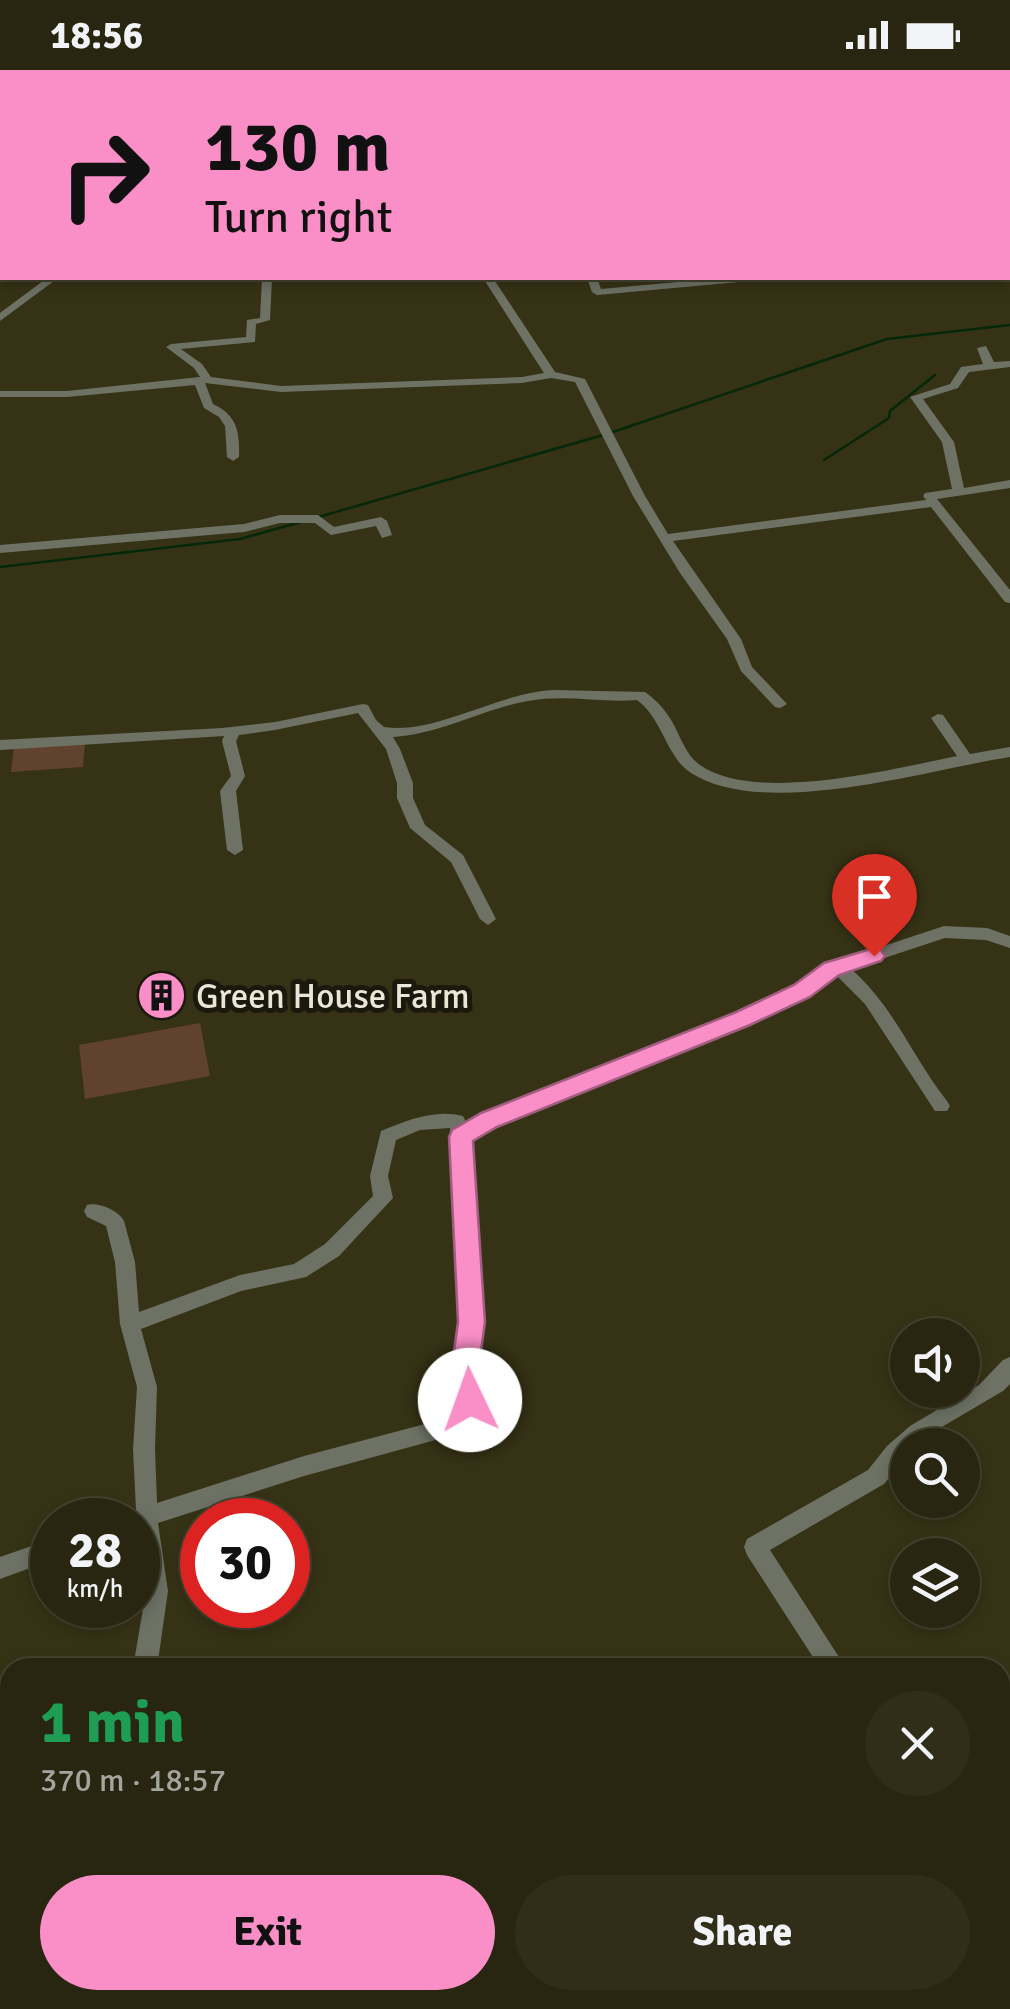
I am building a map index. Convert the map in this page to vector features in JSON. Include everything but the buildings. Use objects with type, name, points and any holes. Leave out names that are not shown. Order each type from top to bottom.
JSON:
[{"type":"street","points":[[0,318],[50,280]]},
{"type":"street","points":[[233,457],[234,426],[225,412],[208,406],[198,366],[171,348],[252,340],[251,322],[265,320],[267,280]]},
{"type":"street","points":[[489,280],[552,376]]},
{"type":"street","points":[[593,280],[597,292],[728,280]]},
{"type":"street","points":[[982,348],[990,366]]},
{"type":"street","points":[[959,492],[948,442],[916,398],[954,386],[964,369],[1010,364]]},
{"type":"street","points":[[0,394],[67,394],[203,380],[281,389],[552,376],[579,379],[665,538],[711,612],[734,639],[746,668],[780,704]]},
{"type":"street","points":[[1010,484],[929,496],[985,562],[1010,599]]},
{"type":"street","points":[[665,538],[934,504]]},
{"type":"street","points":[[0,550],[244,528],[280,520],[318,520],[331,531],[381,521],[386,535]]},
{"type":"street","points":[[384,733],[421,730],[527,696],[574,692],[613,699],[640,694],[657,706],[692,767],[729,785],[773,790],[1010,752]]},
{"type":"street","points":[[0,744],[232,731],[363,708],[370,725],[384,733],[393,749],[405,783],[405,798],[418,828],[457,858],[488,919]]},
{"type":"street","points":[[938,718],[965,757]]},
{"type":"street","points":[[232,731],[229,742],[238,776],[228,791],[235,850]]},
{"type":"street","points":[[460,1137],[489,1120],[639,1057],[742,1019],[802,991],[838,967],[944,932],[987,934],[1010,942]]},
{"type":"street","points":[[838,967],[886,1014],[924,1087],[941,1106]]},
{"type":"street","points":[[130,1324],[240,1283],[299,1271],[332,1250],[383,1198],[378,1176],[388,1136],[418,1123],[457,1121],[472,1322],[463,1380],[476,1420],[304,1466],[160,1513]]},
{"type":"street","points":[[94,1212],[114,1220],[125,1262],[130,1324],[147,1387],[143,1498]]},
{"type":"street","points":[[827,1658],[755,1547],[876,1477],[887,1458],[930,1422],[977,1398],[1006,1377],[1010,1366]]},
{"type":"street","points":[[0,1568],[30,1558]]},
{"type":"street","points":[[147,1658],[151,1628]]},
{"type":"shaded area","points":[[85,741],[83,767],[11,772],[14,746]]},
{"type":"shaded area","points":[[200,1023],[210,1076],[85,1099],[79,1045]]},
{"type":"waterway","points":[[315,518],[610,433],[887,339],[1010,325]]},
{"type":"waterway","points":[[824,460],[889,418],[890,411],[935,375]]},
{"type":"waterway","points":[[0,567],[240,539],[301,522]]},
{"type":"place","name":"Green House Farm","points":[[161,996]]},
{"type":"route","points":[[470,1400],[463,1380],[472,1322],[460,1137],[489,1120],[639,1057],[742,1019],[802,991],[832,969],[874,956]]}]
